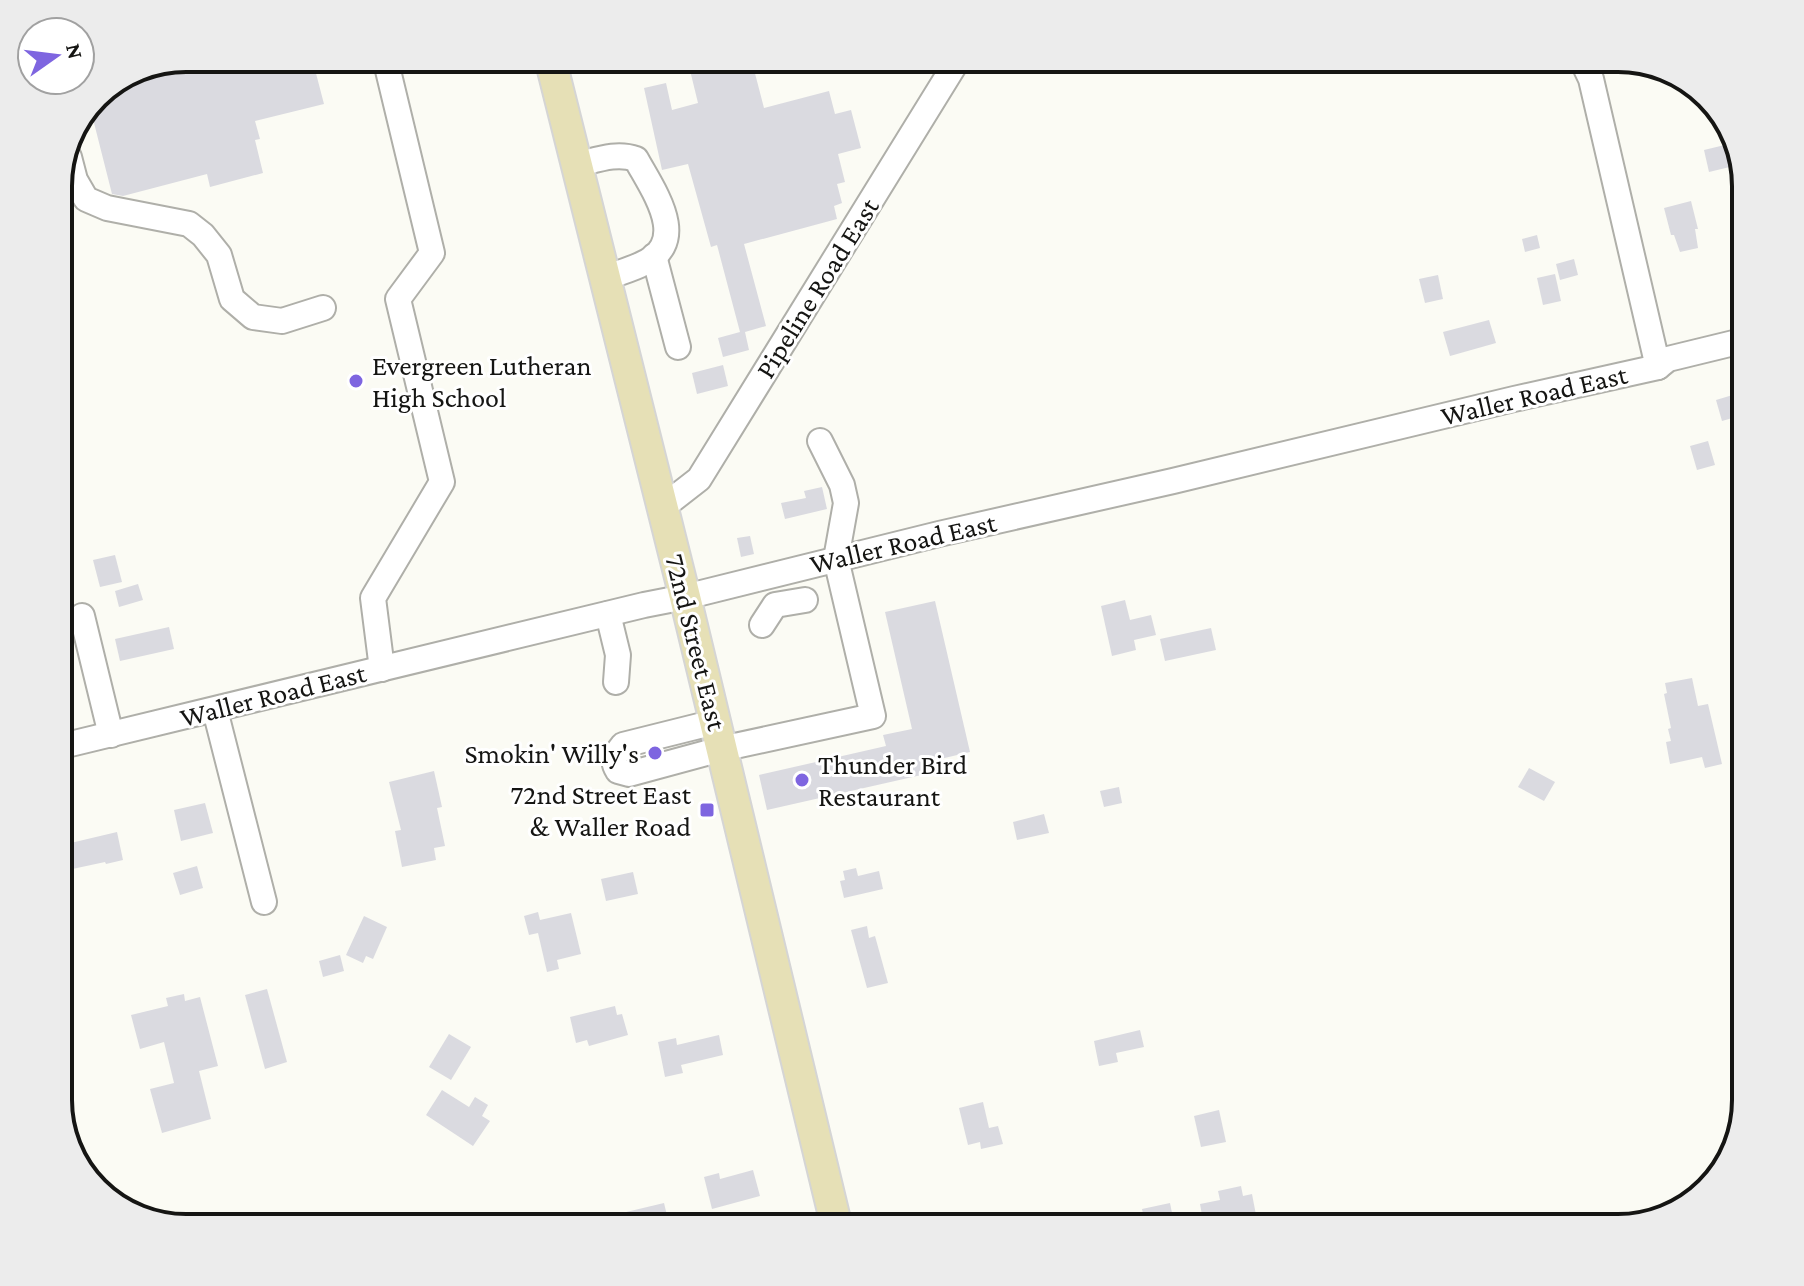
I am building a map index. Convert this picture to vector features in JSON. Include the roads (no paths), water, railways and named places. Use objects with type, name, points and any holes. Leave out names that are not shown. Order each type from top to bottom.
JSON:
[{"type":"main road","name":"72nd Street East","points":[[553,72],[663,507],[834,1214]]},
{"type":"street","points":[[382,669],[373,598],[442,482],[398,299],[432,253],[388,72]]},
{"type":"street","name":"Pipeline Road East","points":[[663,507],[699,479],[950,72]]},
{"type":"street","points":[[1588,72],[1658,367]]},
{"type":"street","points":[[576,165],[611,156],[625,155],[636,159],[662,207],[668,236],[664,246],[643,264],[604,278]]},
{"type":"street","points":[[73,173],[86,199],[107,208],[189,224],[203,235],[219,255],[232,299],[253,317],[282,321],[323,308]]},
{"type":"street","points":[[654,256],[678,347]]},
{"type":"street","name":"Waller Road East","points":[[72,744],[836,559],[1658,367],[1668,359],[1732,343]]},
{"type":"street","points":[[718,736],[873,716],[836,559],[846,503],[842,485],[820,441]]},
{"type":"street","points":[[762,625],[775,605],[805,600]]},
{"type":"street","points":[[608,614],[618,655],[616,682]]},
{"type":"street","points":[[82,616],[111,735]]},
{"type":"street","points":[[215,710],[264,902]]},
{"type":"place","name":"Evergreen Lutheran High School","points":[[356,381]]},
{"type":"place","name":"Smokin' Willy's","points":[[655,753]]},
{"type":"place","name":"Thunder Bird Restaurant","points":[[802,780]]},
{"type":"place","name":"72nd Street East & Waller Road","points":[[707,810]]}]
